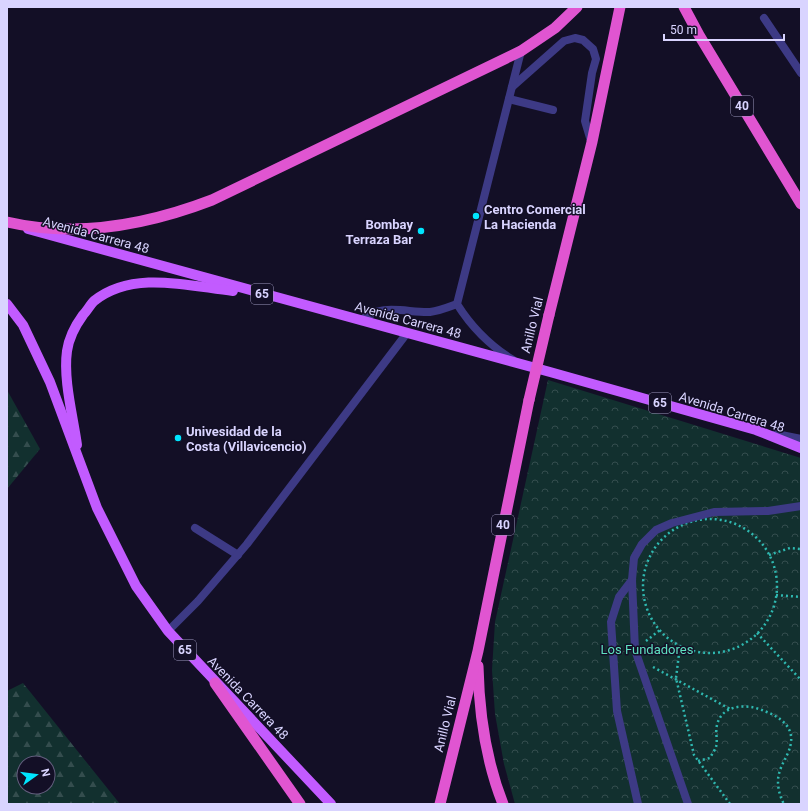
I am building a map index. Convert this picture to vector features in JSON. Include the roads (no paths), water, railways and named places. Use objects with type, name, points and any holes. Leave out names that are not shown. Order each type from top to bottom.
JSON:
[{"type":"highway","points":[[7,223],[44,228],[88,229],[139,223],[188,209],[218,197],[521,51],[555,28],[577,7]]},
{"type":"highway","name":"Anillo Vial","points":[[440,804],[478,651],[529,400],[592,142],[620,7]]},
{"type":"highway","name":"40","points":[[684,7],[699,35],[801,204]]},
{"type":"highway","name":"Anillo Vial","points":[[478,651],[479,689],[483,726],[490,762],[504,804]]},
{"type":"highway","points":[[215,684],[300,804]]},
{"type":"main road","name":"Avenida Carrera 48","points":[[7,223],[756,430],[801,448]]},
{"type":"main road","points":[[81,467],[67,374],[67,351],[73,329],[93,302],[113,289],[135,282],[159,283],[262,294]]},
{"type":"main road","name":"Avenida Carrera 48","points":[[7,304],[23,325],[50,382],[97,508],[136,586],[168,631],[215,684],[331,804]]},
{"type":"street","points":[[756,430],[801,440]]},
{"type":"lane","points":[[764,18],[801,73]]},
{"type":"lane","points":[[512,87],[564,40],[575,38],[588,43],[593,49],[596,59],[592,73],[585,121],[592,142]]},
{"type":"lane","points":[[518,363],[500,352],[483,338],[469,322],[457,304],[521,51]]},
{"type":"lane","points":[[509,99],[553,110]]},
{"type":"lane","points":[[361,321],[374,311],[393,310],[432,312],[457,304]]},
{"type":"lane","points":[[168,631],[198,601],[238,555],[407,333]]},
{"type":"lane","points":[[688,804],[635,650],[632,580],[634,558],[642,544],[656,530],[672,523],[714,512],[768,511],[801,506]]},
{"type":"lane","points":[[195,528],[238,555]]},
{"type":"lane","points":[[632,580],[619,597],[611,622],[617,711],[638,804]]},
{"type":"place","name":"Centro Comercial La Hacienda","points":[[476,216]]},
{"type":"place","name":"Bombay Terraza Bar","points":[[421,231]]},
{"type":"place","name":"Univesidad de la Costa (Villavicencio)","points":[[178,438]]},
{"type":"park label","name":"Los Fundadores","points":[[647,649]]}]
